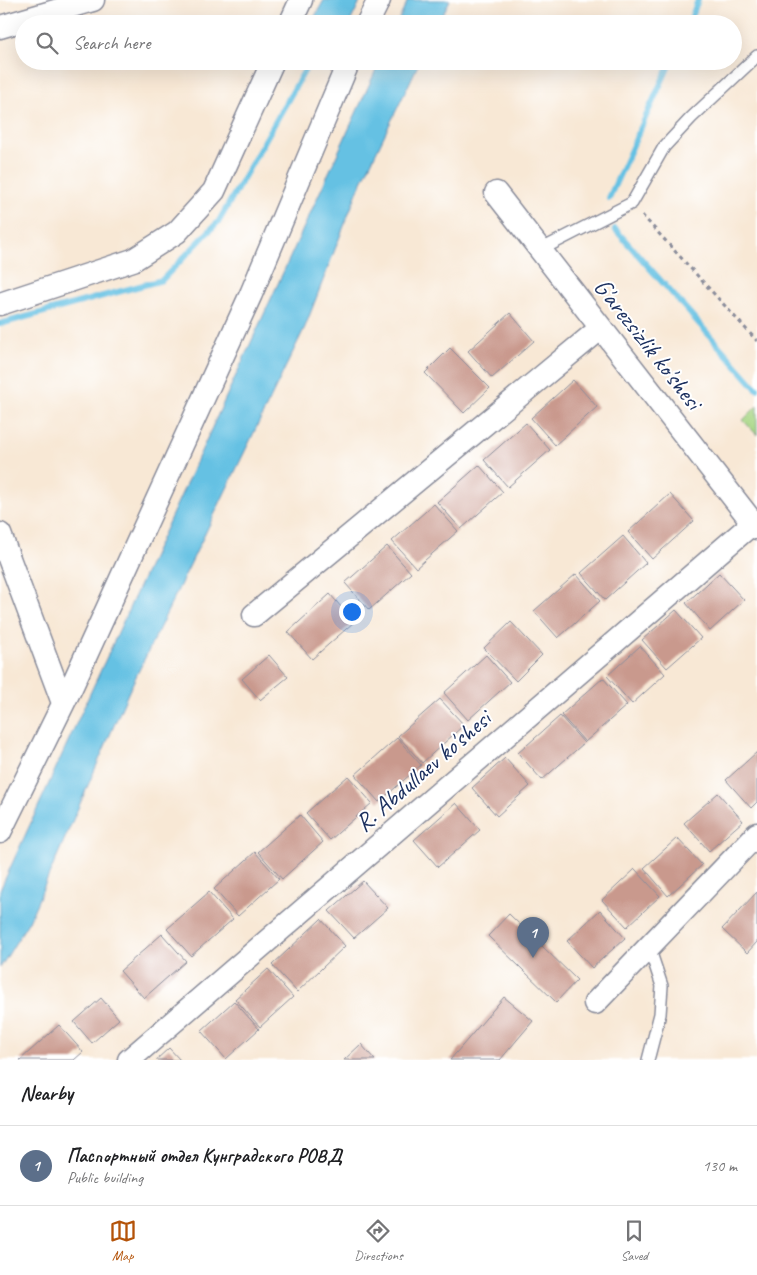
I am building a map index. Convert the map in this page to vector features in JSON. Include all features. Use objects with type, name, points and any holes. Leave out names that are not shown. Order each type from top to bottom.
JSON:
[{"type":"street","points":[[41,15],[93,0]]},
{"type":"street","points":[[294,15],[301,0]]},
{"type":"street","points":[[372,15],[379,0]]},
{"type":"street","points":[[0,27],[15,23]]},
{"type":"street","points":[[0,304],[133,260],[177,232],[214,191],[269,70]]},
{"type":"street","points":[[0,832],[63,704],[251,294],[345,70]]},
{"type":"street","name":"G'arezsizlik ko'shesi","points":[[496,193],[755,525]]},
{"type":"street","points":[[254,615],[601,328]]},
{"type":"street","name":"R. Abdullaev ko'shesi","points":[[129,1060],[755,525]]},
{"type":"street","points":[[0,534],[63,704]]},
{"type":"street","points":[[596,1003],[757,834]]},
{"type":"lane","points":[[540,250],[632,203],[664,147],[691,118],[757,56]]},
{"type":"lane","points":[[648,1060],[660,1014],[662,986],[649,947]]},
{"type":"path","points":[[632,203],[757,341]]},
{"type":"green space","points":[[757,406],[757,435],[743,420]]},
{"type":"water","points":[[324,0],[361,0],[354,15],[316,15]]},
{"type":"water","points":[[408,0],[450,0],[442,15],[401,15]]},
{"type":"water","points":[[376,70],[416,70],[358,190],[305,327],[129,691],[29,921],[0,968],[0,890]]},
{"type":"building","points":[[510,313],[534,341],[492,378],[468,351]]},
{"type":"building","points":[[450,348],[490,388],[464,413],[425,373]]},
{"type":"building","points":[[573,380],[597,407],[555,445],[531,418]]},
{"type":"building","points":[[526,423],[550,450],[508,487],[484,460]]},
{"type":"building","points":[[479,465],[503,492],[461,529],[437,502]]},
{"type":"building","points":[[670,494],[694,521],[652,559],[628,532]]},
{"type":"building","points":[[434,504],[458,531],[416,568],[392,541]]},
{"type":"building","points":[[623,536],[646,563],[605,600],[581,573]]},
{"type":"building","points":[[387,546],[411,573],[369,610],[345,583]]},
{"type":"building","points":[[719,573],[744,600],[710,631],[686,603]]},
{"type":"building","points":[[576,574],[600,601],[558,638],[534,611]]},
{"type":"building","points":[[330,594],[354,622],[312,659],[288,632]]},
{"type":"building","points":[[676,610],[701,638],[667,668],[642,640]]},
{"type":"building","points":[[511,622],[542,655],[516,681],[484,648]]},
{"type":"building","points":[[640,646],[665,674],[632,704],[607,676]]},
{"type":"building","points":[[269,655],[288,677],[260,700],[242,679]]},
{"type":"building","points":[[486,655],[510,682],[468,720],[444,693]]},
{"type":"building","points":[[603,678],[627,705],[585,742],[561,715]]},
{"type":"building","points":[[440,699],[464,725],[422,763],[398,736]]},
{"type":"building","points":[[560,716],[584,743],[542,780],[518,753]]},
{"type":"building","points":[[397,738],[421,765],[379,802],[355,775]]},
{"type":"building","points":[[757,752],[757,802],[751,808],[726,780]]},
{"type":"building","points":[[505,758],[530,786],[497,816],[472,788]]},
{"type":"building","points":[[348,776],[372,803],[330,840],[306,813]]},
{"type":"building","points":[[718,793],[743,821],[709,851],[684,823]]},
{"type":"building","points":[[456,803],[480,830],[438,867],[414,840]]},
{"type":"building","points":[[300,815],[323,842],[282,879],[258,852]]},
{"type":"building","points":[[677,838],[702,865],[668,896],[644,868]]},
{"type":"building","points":[[255,852],[279,879],[238,916],[214,889]]},
{"type":"building","points":[[635,869],[660,896],[627,927],[602,900]]},
{"type":"building","points":[[363,881],[388,908],[354,938],[329,911]]},
{"type":"building","points":[[209,892],[233,919],[191,956],[167,929]]},
{"type":"building","points":[[757,892],[757,942],[747,953],[722,929]]},
{"type":"building","points":[[600,910],[625,938],[592,968],[567,941]]},
{"type":"building","points":[[509,914],[577,980],[556,1002],[488,936]]},
{"type":"building","points":[[321,919],[345,946],[297,992],[272,965]]},
{"type":"building","points":[[162,934],[186,961],[144,998],[120,971]]},
{"type":"building","points":[[268,969],[293,997],[260,1027],[235,999]]},
{"type":"building","points":[[504,997],[533,1021],[500,1060],[450,1060]]},
{"type":"building","points":[[101,998],[119,1019],[92,1043],[74,1022]]},
{"type":"building","points":[[234,1001],[259,1029],[226,1059],[201,1031]]},
{"type":"building","points":[[59,1025],[83,1052],[74,1060],[20,1060]]},
{"type":"building","points":[[361,1044],[375,1060],[344,1060]]},
{"type":"building","points":[[169,1048],[180,1060],[156,1060]]},
{"type":"waterway","points":[[692,15],[698,0]]},
{"type":"waterway","points":[[0,324],[162,280],[219,221],[305,70]]},
{"type":"waterway","points":[[609,198],[667,70]]},
{"type":"waterway","points":[[615,229],[757,389]]},
{"type":"place","name":"Паспортный отдел Кунградского РОВД","points":[[533,958]]}]
